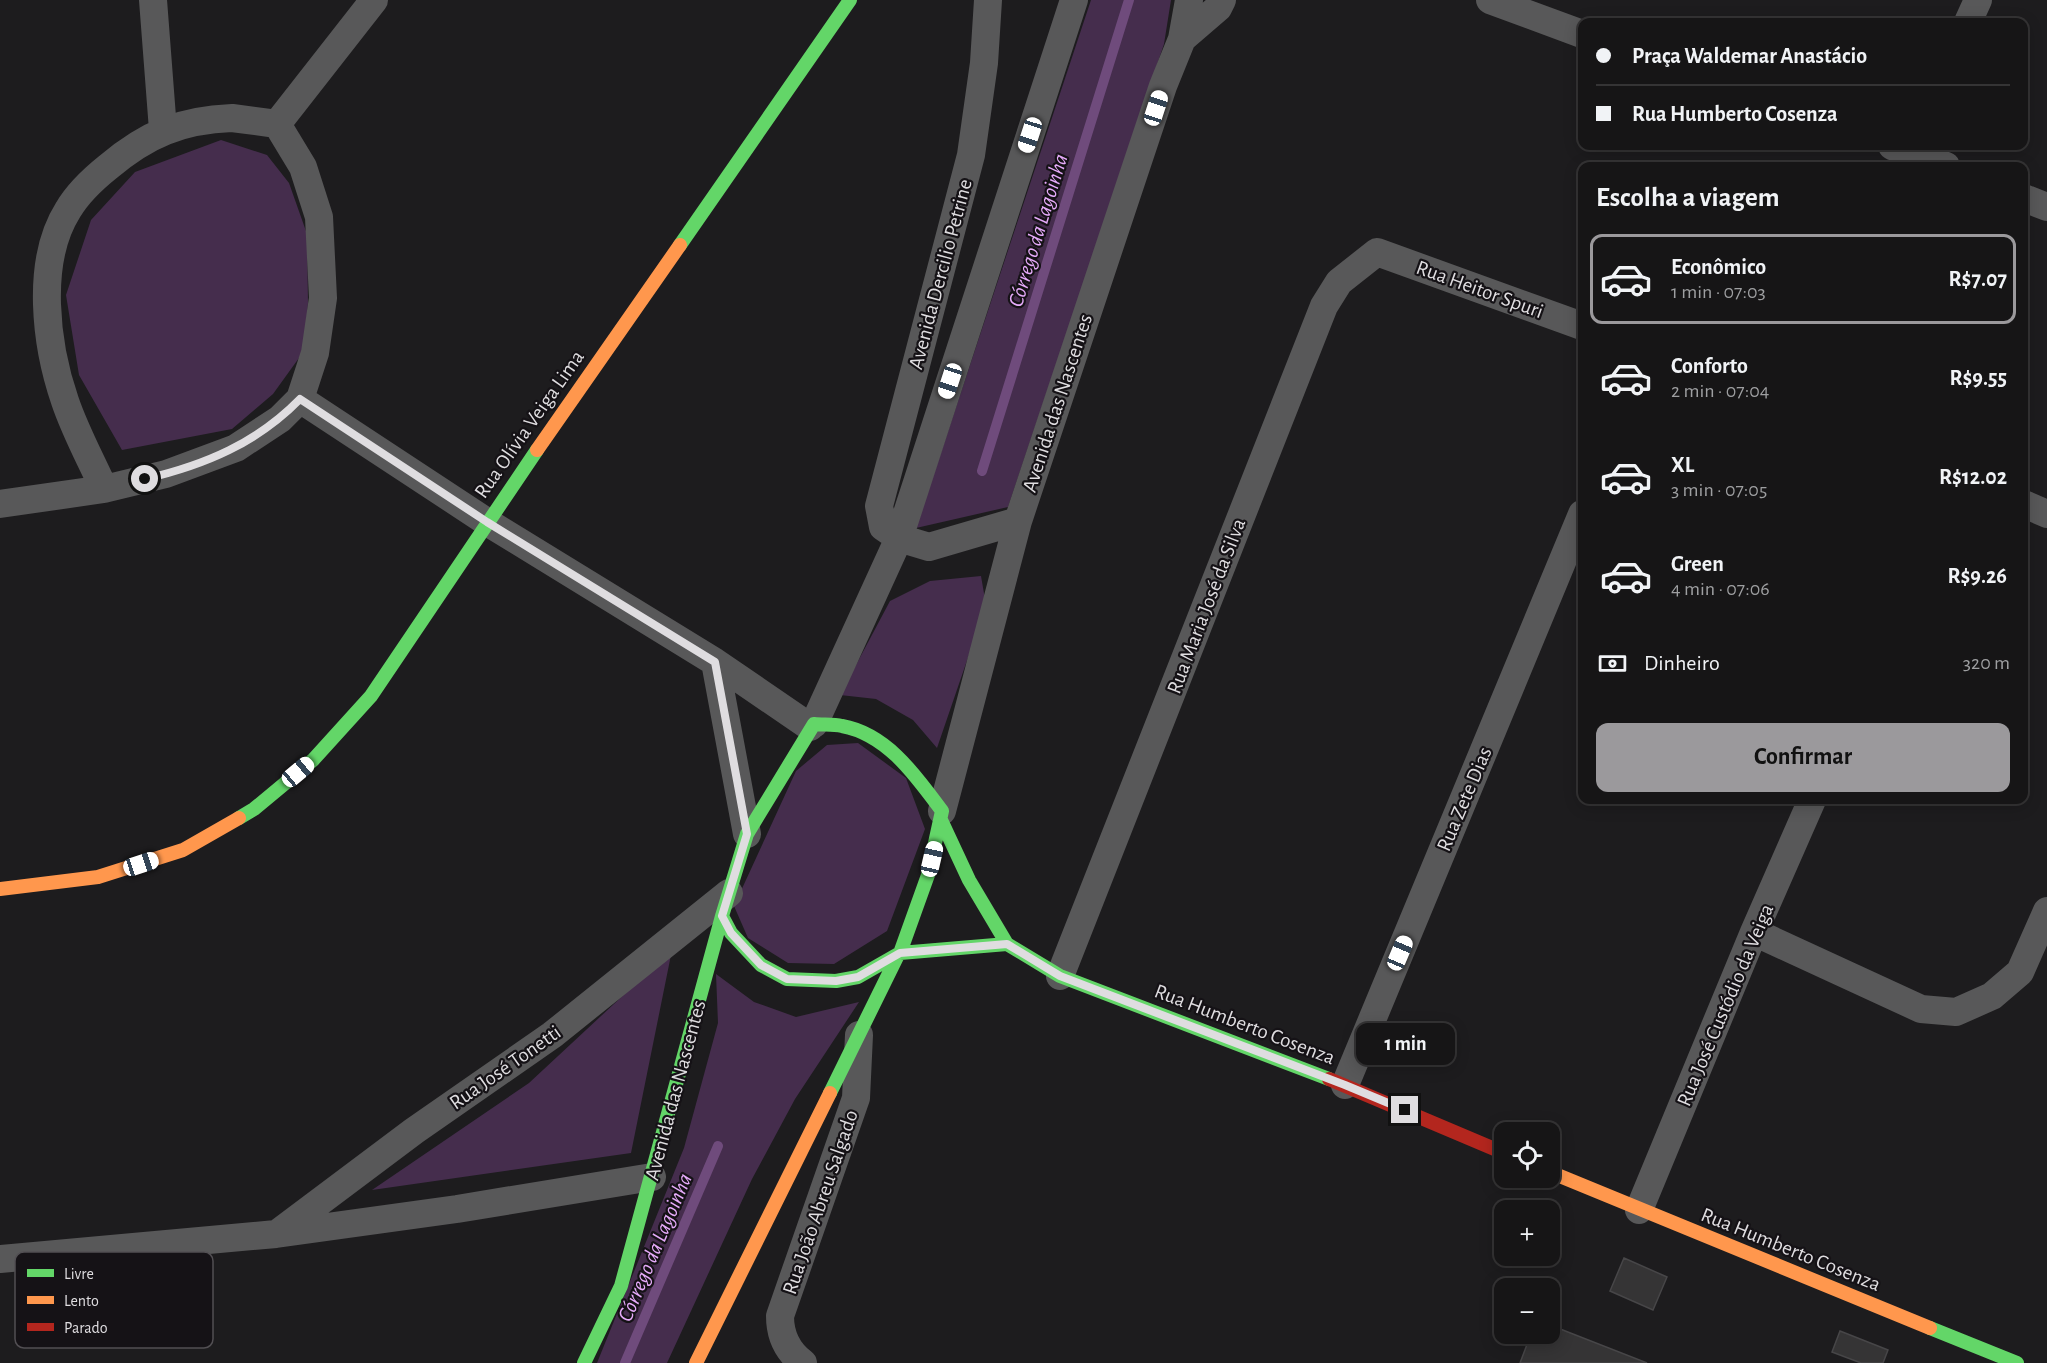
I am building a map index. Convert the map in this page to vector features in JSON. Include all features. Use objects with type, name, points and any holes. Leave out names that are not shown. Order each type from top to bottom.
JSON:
[{"type":"street","points":[[153,0],[164,130]]},
{"type":"street","points":[[277,124],[374,0]]},
{"type":"street","name":"Rua Olívia Veiga Lima","points":[[0,889],[98,877],[183,850],[254,809],[313,760],[371,696],[487,522],[850,0]]},
{"type":"street","name":"Avenida Dercilio Petrine","points":[[899,538],[883,527],[879,506],[970,155],[984,63],[988,0]]},
{"type":"street","points":[[300,399],[487,522],[715,662],[812,726],[899,538],[1074,0]]},
{"type":"street","name":"Avenida das Nascentes","points":[[942,815],[1018,520],[1163,86],[1182,39],[1189,0]]},
{"type":"street","points":[[1182,39],[1218,8],[1222,0]]},
{"type":"street","points":[[1490,0],[1578,32]]},
{"type":"street","points":[[1970,18],[1978,0]]},
{"type":"street","points":[[104,489],[65,401],[49,339],[47,287],[53,244],[67,211],[91,181],[117,159],[164,130],[202,119],[232,118],[277,124]]},
{"type":"street","points":[[0,504],[104,489],[166,474],[236,448],[280,419],[300,399],[315,354],[323,298],[319,217],[303,167],[277,124]]},
{"type":"street","points":[[1905,152],[1934,162]]},
{"type":"street","points":[[2028,200],[2047,207]]},
{"type":"street","name":"Rua Heitor Spuri","points":[[1377,252],[1578,325]]},
{"type":"street","name":"Rua Maria José da Silva","points":[[1060,976],[1324,306],[1339,282],[1377,252]]},
{"type":"street","points":[[2028,506],[2047,514]]},
{"type":"street","points":[[899,538],[929,547],[1018,520]]},
{"type":"street","name":"Rua Zete Dias","points":[[1345,1085],[1578,524]]},
{"type":"street","points":[[715,662],[747,834]]},
{"type":"street","name":"Avenida das Nascentes","points":[[584,1363],[621,1286],[747,834],[812,726]]},
{"type":"street","name":"Rua Humberto Cosenza","points":[[812,726],[843,727],[864,734],[893,752],[916,776],[942,815],[969,880],[1007,944],[1060,976],[1345,1085],[1494,1149]]},
{"type":"street","name":"Rua José Custódio da Veiga","points":[[1639,1210],[1754,932],[1810,804]]},
{"type":"street","points":[[696,1363],[899,954],[928,875],[942,815]]},
{"type":"street","points":[[726,905],[731,933],[761,965],[787,979],[836,981],[858,977],[899,954],[1007,944]]},
{"type":"street","name":"Rua José Tonetti","points":[[276,1234],[414,1131],[552,1035],[726,905]]},
{"type":"street","points":[[1754,932],[1921,1009],[1956,1012],[1992,996],[2020,972],[2047,911]]},
{"type":"street","name":"Rua João Abreu Salgado","points":[[803,1363],[784,1342],[780,1331],[780,1316],[856,1098],[860,1032]]},
{"type":"street","name":"Rua Humberto Cosenza","points":[[1560,1176],[2017,1363]]},
{"type":"street","points":[[77,1252],[276,1234],[457,1209],[652,1177]]},
{"type":"street","points":[[0,1259],[15,1258]]},
{"type":"shaded area","points":[[1091,0],[1171,0],[1164,44],[1008,507],[916,528]]},
{"type":"shaded area","points":[[221,140],[267,155],[289,183],[307,234],[308,303],[304,351],[273,394],[232,429],[122,450],[79,375],[66,295],[91,220],[135,172]]},
{"type":"shaded area","points":[[981,576],[986,605],[937,748],[913,720],[876,699],[840,695],[890,601],[930,581]]},
{"type":"shaded area","points":[[858,743],[906,778],[925,829],[887,931],[834,964],[788,963],[748,938],[734,906],[796,771],[827,745]]},
{"type":"shaded area","points":[[672,950],[631,1153],[372,1190],[529,1083]]},
{"type":"shaded area","points":[[716,974],[754,1002],[796,1017],[859,1002],[795,1099],[752,1179],[667,1363],[597,1363],[684,1148],[718,1023]]},
{"type":"building","points":[[1624,1258],[1667,1277],[1653,1310],[1610,1291]]},
{"type":"building","points":[[1560,1329],[1647,1363],[1520,1363],[1527,1344],[1560,1344]]},
{"type":"building","points":[[1840,1331],[1888,1350],[1883,1363],[1861,1363],[1832,1352]]},
{"type":"waterway","name":"Córrego da Lagoinha","points":[[982,471],[1129,0]]},
{"type":"waterway","name":"Córrego da Lagoinha","points":[[625,1363],[718,1146]]},
{"type":"traffic: fast","points":[[680,245],[850,0]]},
{"type":"traffic: fast","points":[[239,818],[254,809],[313,760],[371,696],[537,450]]},
{"type":"traffic: fast","points":[[814,724],[842,726],[858,731],[887,747],[911,771],[942,811],[928,875],[900,953],[858,977],[836,981],[787,979],[761,965],[731,933],[722,916],[747,834],[814,724]]},
{"type":"traffic: fast","points":[[941,820],[969,880],[1007,944],[1060,976],[1329,1079]]},
{"type":"traffic: fast","points":[[584,1363],[621,1286],[722,916]]},
{"type":"traffic: fast","points":[[900,953],[1007,944]]},
{"type":"traffic: fast","points":[[830,1093],[898,955]]},
{"type":"traffic: fast","points":[[1930,1328],[2017,1363]]},
{"type":"traffic: slow","points":[[537,450],[680,245]]},
{"type":"traffic: slow","points":[[0,889],[98,877],[183,850],[239,818]]},
{"type":"traffic: slow","points":[[696,1363],[830,1093]]},
{"type":"traffic: slow","points":[[1560,1176],[1930,1328]]},
{"type":"traffic: jam","points":[[1329,1079],[1494,1149]]},
{"type":"route","points":[[145,479],[166,474],[236,448],[280,419],[300,399],[487,522],[715,662],[747,834],[722,916],[731,933],[761,965],[787,979],[836,981],[858,977],[900,953],[1007,944],[1060,976],[1405,1110]]}]
